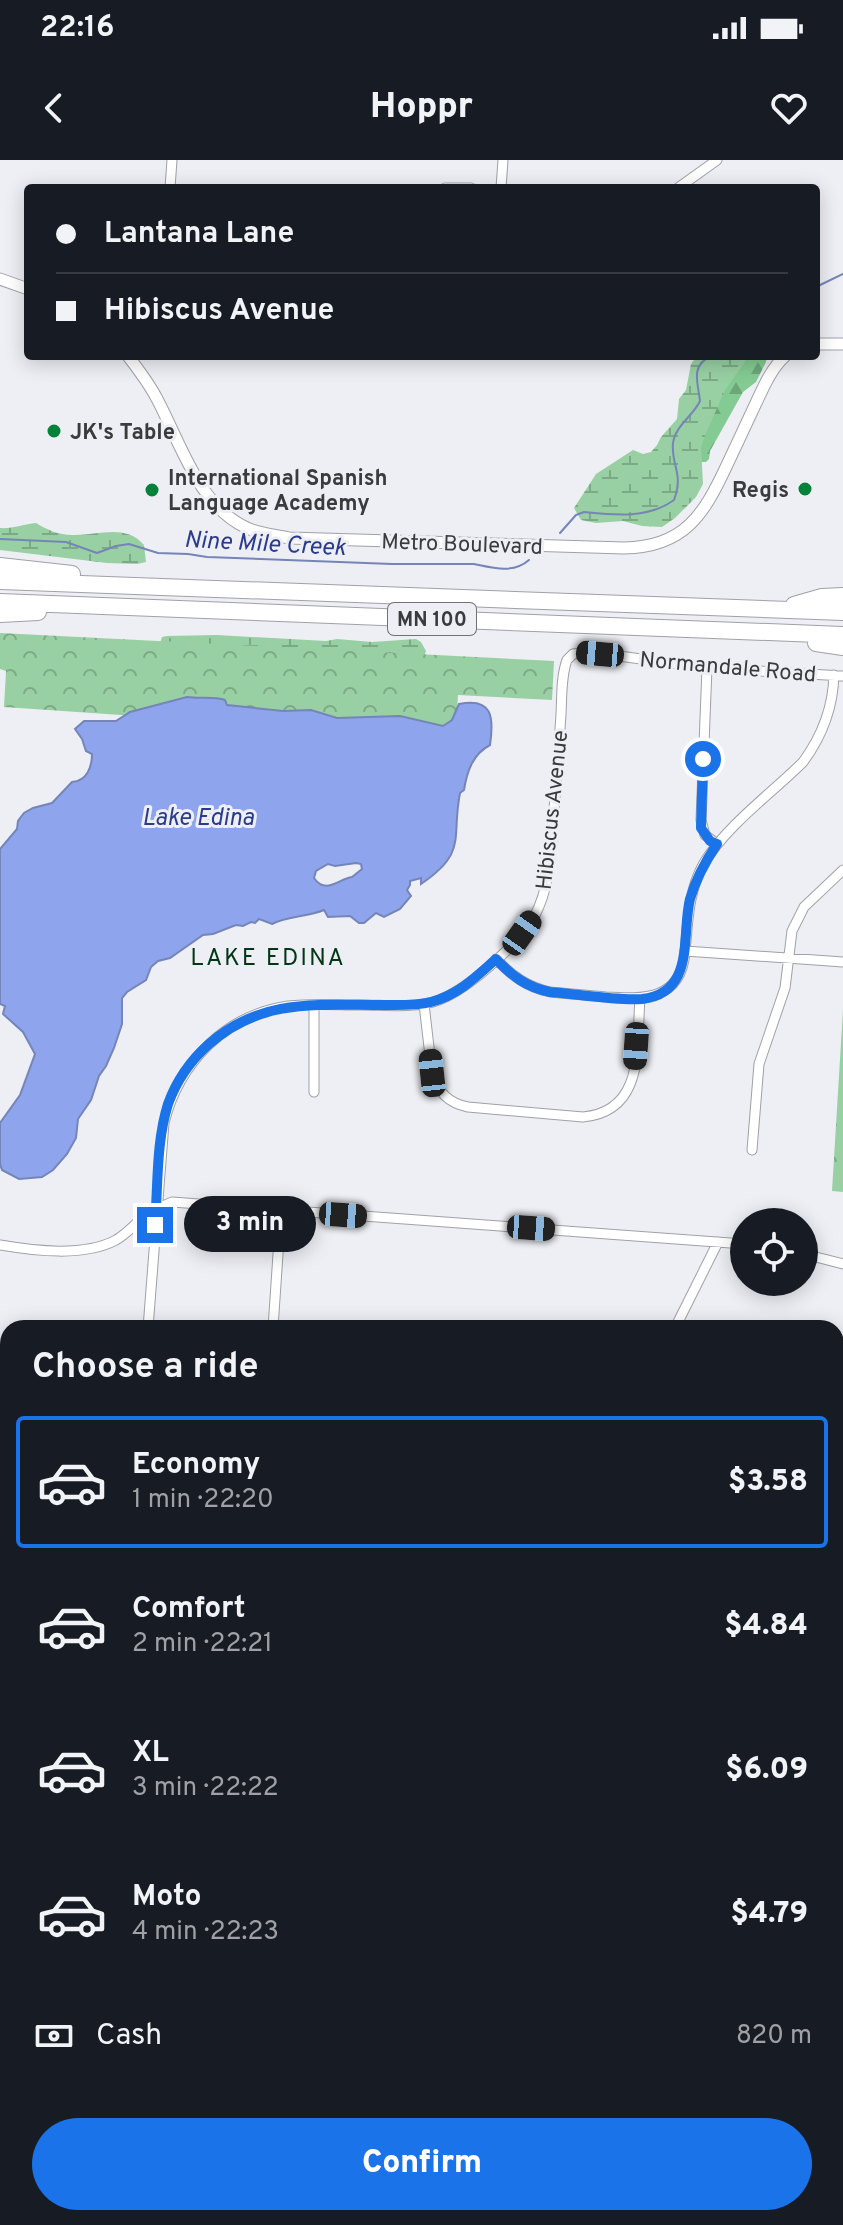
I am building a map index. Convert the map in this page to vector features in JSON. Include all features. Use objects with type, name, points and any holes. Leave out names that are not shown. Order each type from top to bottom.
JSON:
[{"type":"highway","points":[[0,566],[141,585]]},
{"type":"highway","name":"MN 100","points":[[0,581],[843,612]]},
{"type":"highway","points":[[779,609],[822,597],[843,596]]},
{"type":"highway","name":"MN 100","points":[[0,602],[843,635]]},
{"type":"highway","points":[[0,614],[32,613],[84,605]]},
{"type":"highway","points":[[780,632],[813,643],[843,647]]},
{"type":"street","points":[[170,184],[172,160]]},
{"type":"street","points":[[501,184],[503,160]]},
{"type":"street","points":[[684,184],[717,160]]},
{"type":"street","points":[[0,279],[24,288]]},
{"type":"street","points":[[820,344],[843,344]]},
{"type":"street","name":"Metro Boulevard","points":[[132,360],[155,395],[204,492],[223,513],[247,528],[289,538],[640,548],[671,538],[701,514],[770,373],[781,360]]},
{"type":"street","name":"Normandale Road","points":[[567,660],[573,654],[581,653],[707,668],[838,675]]},
{"type":"street","name":"Hibiscus Avenue","points":[[149,1320],[164,1123],[169,1103],[189,1066],[202,1050],[218,1036],[253,1016],[280,1008],[424,1004],[449,996],[464,988],[496,959],[533,917],[548,881],[567,660]]},
{"type":"street","points":[[707,668],[701,820],[705,835],[717,844]]},
{"type":"street","points":[[496,959],[522,983],[550,992],[640,999],[654,996],[673,983],[680,974],[685,951],[690,901],[705,862],[717,844],[803,762],[814,747],[829,712],[838,675]]},
{"type":"street","points":[[752,1150],[759,1064],[785,988],[792,931],[797,918],[814,896],[843,870]]},
{"type":"street","points":[[685,951],[843,962]]},
{"type":"street","points":[[424,1004],[432,1073],[435,1083],[448,1100],[468,1107],[583,1117],[596,1115],[618,1104],[632,1083],[640,999]]},
{"type":"street","points":[[314,1005],[314,1092]]},
{"type":"street","points":[[0,1245],[41,1251],[105,1245],[128,1232],[156,1209],[172,1202],[730,1243]]},
{"type":"street","points":[[273,1320],[281,1210]]},
{"type":"street","points":[[679,1320],[718,1242]]},
{"type":"street","points":[[818,1258],[843,1264]]},
{"type":"green space","points":[[694,360],[746,360],[725,390],[706,433],[701,447],[703,484],[696,497],[662,527],[623,521],[596,523],[581,520],[574,508],[596,474],[633,450],[643,454],[651,452],[677,419],[679,399],[686,390]]},
{"type":"green space","points":[[736,360],[766,360],[756,382],[743,392],[710,451],[709,459],[701,462],[696,428],[711,398]]},
{"type":"green space","points":[[36,523],[67,535],[128,534],[144,545],[146,562],[107,563],[0,550],[0,528]]},
{"type":"green space","points":[[0,633],[554,661],[552,700],[458,695],[455,738],[4,707],[6,671],[0,669]]},
{"type":"green space","points":[[217,635],[372,642],[416,639],[426,651],[423,660],[158,650],[162,637]]},
{"type":"green space","points":[[843,1010],[843,1192],[832,1191]]},
{"type":"water","name":"Lake Edina","points":[[187,697],[212,698],[225,700],[227,705],[283,711],[311,710],[337,718],[400,716],[443,726],[452,720],[459,704],[470,703],[479,704],[489,712],[491,735],[490,745],[475,758],[464,790],[460,793],[452,853],[436,873],[421,884],[421,878],[410,881],[407,890],[411,896],[400,909],[384,917],[376,913],[364,923],[350,916],[328,917],[324,910],[272,924],[259,919],[255,923],[203,935],[170,958],[158,961],[151,967],[146,980],[122,998],[122,1024],[114,1048],[91,1100],[78,1119],[76,1138],[67,1154],[42,1177],[19,1179],[2,1170],[0,1123],[20,1095],[35,1054],[23,1032],[3,1014],[5,1006],[0,1004],[0,849],[17,829],[24,813],[52,803],[72,782],[88,772],[92,754],[86,751],[75,729],[84,721],[116,721],[130,712]],"holes":[[[328,864],[361,864],[362,869],[352,877],[332,885],[323,885],[314,878],[316,871]]]},
{"type":"waterway","name":"Nine Mile Creek","points":[[820,285],[843,274]]},
{"type":"waterway","name":"Nine Mile Creek","points":[[560,533],[576,515],[584,512],[642,513],[674,500],[678,483],[674,437],[700,401],[698,370],[704,360]]},
{"type":"waterway","name":"Nine Mile Creek","points":[[0,539],[66,542],[97,553],[129,544],[158,553],[207,557],[474,564],[503,569],[529,560]]},
{"type":"place","name":"JK's Table","points":[[54,431]]},
{"type":"place","name":"Regis","points":[[805,489]]},
{"type":"place","name":"International Spanish Language Academy","points":[[152,490]]},
{"type":"district","name":"LAKE EDINA","points":[[268,957]]},
{"type":"route","points":[[155,1225],[161,1145],[169,1103],[189,1066],[202,1050],[236,1024],[253,1016],[271,1009],[308,1004],[401,1005],[434,1001],[464,988],[496,959],[522,983],[550,992],[642,999],[664,991],[680,974],[684,963],[690,901],[705,862],[717,844],[710,841],[701,828],[703,759]]}]
